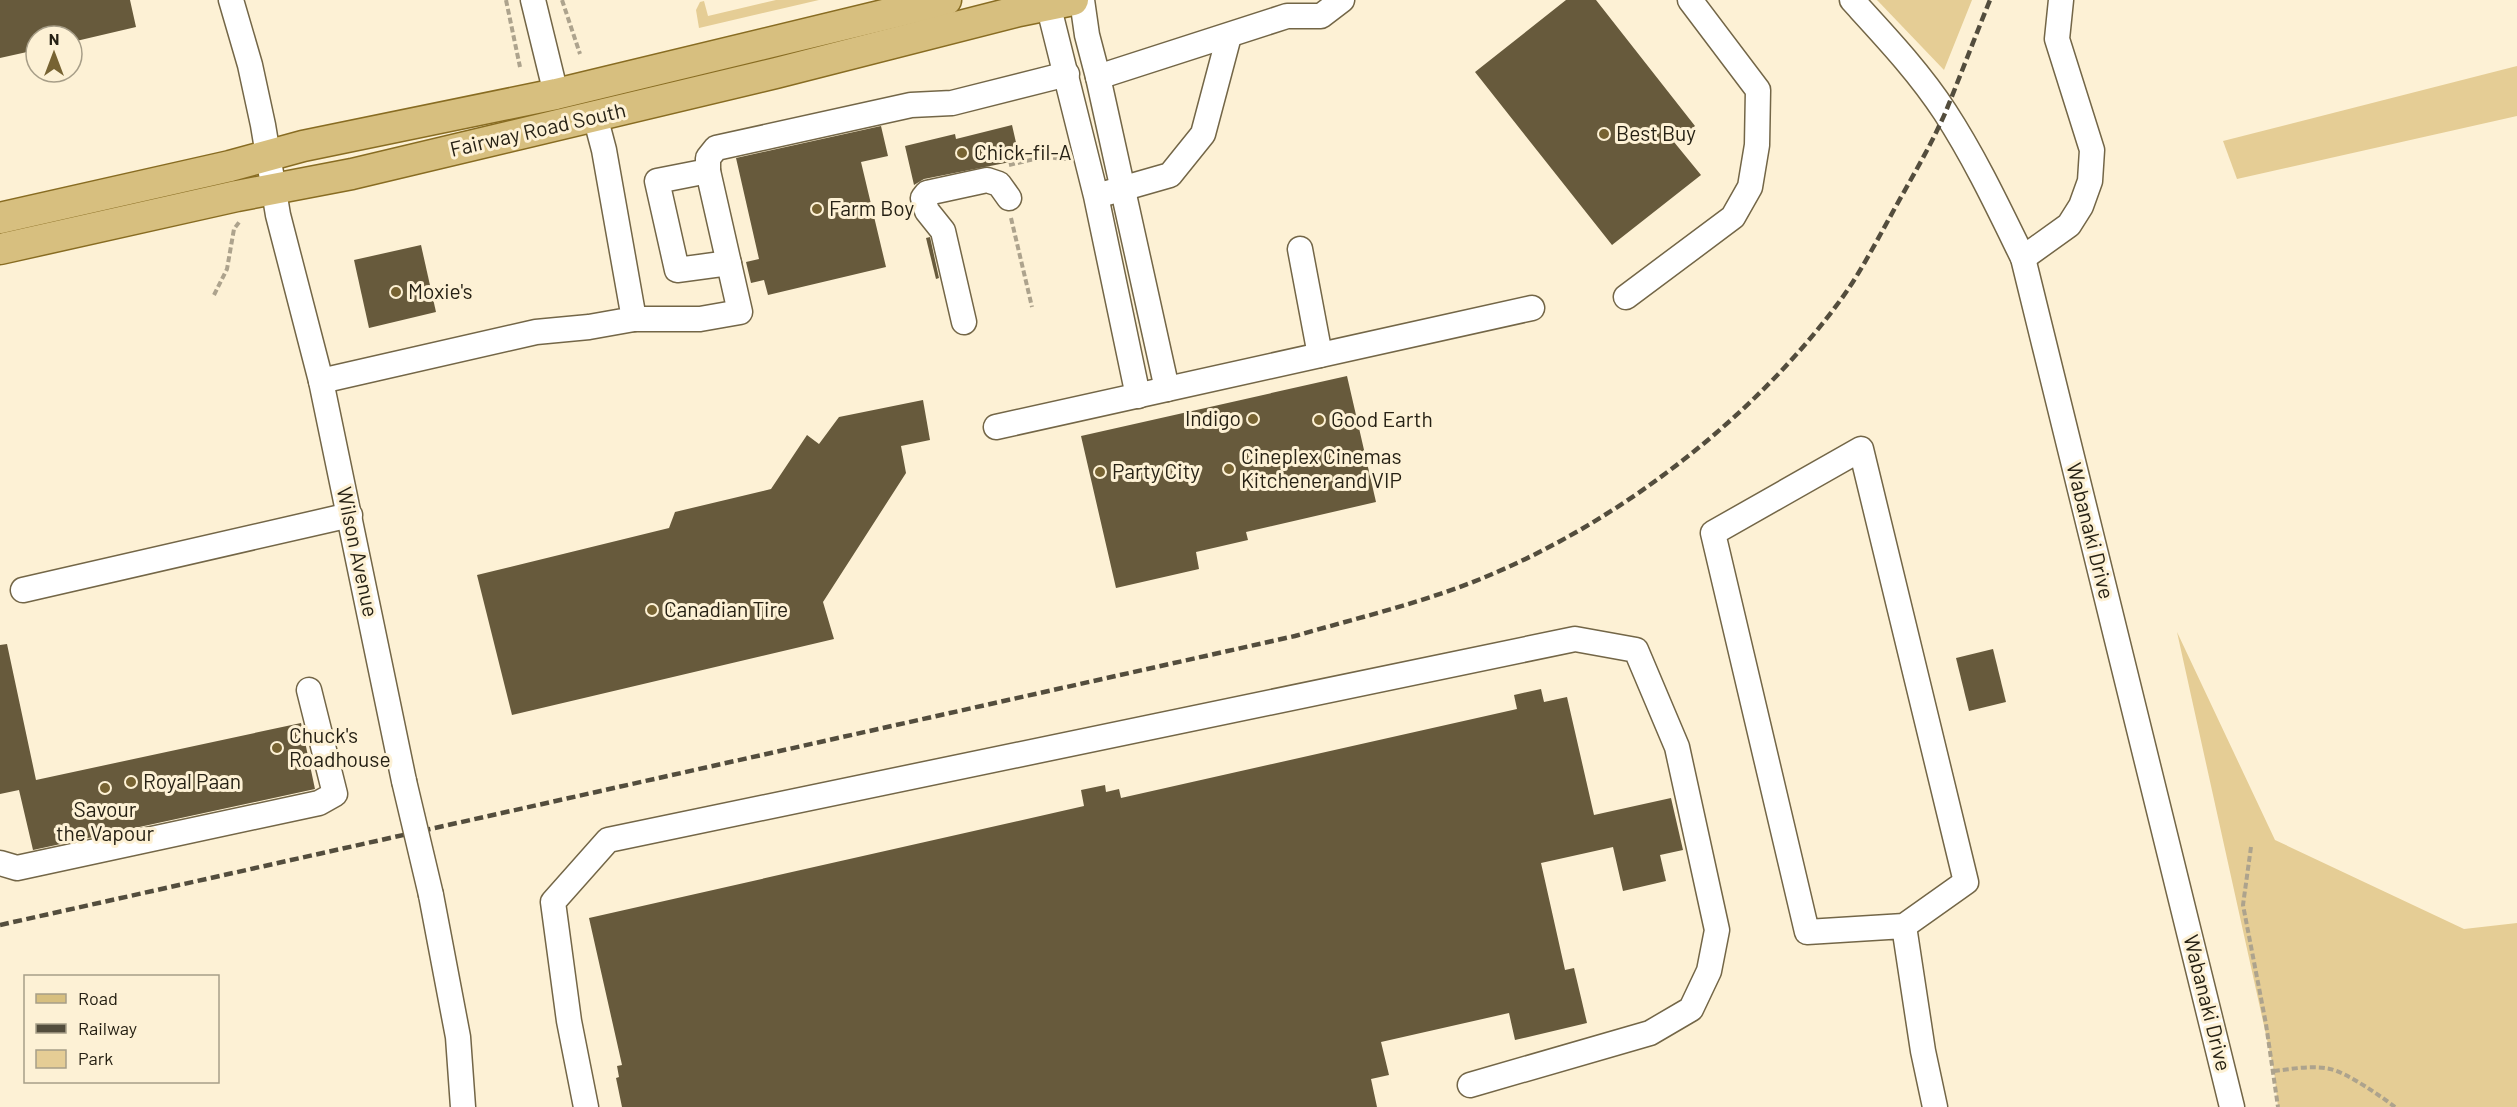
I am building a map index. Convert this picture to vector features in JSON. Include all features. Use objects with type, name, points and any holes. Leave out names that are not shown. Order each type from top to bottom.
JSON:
[{"type":"main road","name":"Fairway Road South","points":[[0,218],[303,146],[556,94],[946,0]]},
{"type":"main road","name":"Fairway Road South","points":[[0,249],[273,190],[595,116],[1056,2]]},
{"type":"street","name":"Wilson Avenue","points":[[231,0],[250,65],[273,190],[321,381],[404,781],[432,895],[458,1037],[463,1107]]},
{"type":"street","points":[[533,0],[556,94]]},
{"type":"street","points":[[1082,0],[1087,35],[1167,389]]},
{"type":"street","points":[[1098,77],[1287,16],[1321,16],[1342,0]]},
{"type":"street","points":[[1626,297],[1733,217],[1750,187],[1757,145],[1758,90],[1690,0]]},
{"type":"street","name":"Wabanaki Drive","points":[[1852,0],[1945,112],[1984,178],[2023,258],[2232,1107]]},
{"type":"street","points":[[2023,258],[2069,225],[2090,181],[2092,150],[2057,39],[2061,0]]},
{"type":"street","points":[[1056,2],[1067,74],[1096,196],[1138,396]]},
{"type":"street","points":[[1096,196],[1170,175],[1203,134],[1229,36]]},
{"type":"street","points":[[321,381],[536,332],[589,327],[634,319],[700,319],[740,312],[708,171],[708,158],[717,148],[911,105],[952,103],[1067,74]]},
{"type":"street","points":[[595,116],[604,150],[634,319]]},
{"type":"street","points":[[708,171],[657,181],[677,270],[729,263]]},
{"type":"street","points":[[958,323],[943,231],[927,211],[923,198],[927,193],[978,181],[999,184],[1009,198]]},
{"type":"street","points":[[1300,249],[1320,355]]},
{"type":"street","points":[[996,427],[1532,308]]},
{"type":"street","points":[[1861,449],[1966,882],[1904,926],[1807,932],[1713,533],[1861,449]]},
{"type":"street","points":[[23,590],[350,515]]},
{"type":"street","points":[[586,1107],[569,1021],[553,902],[608,840],[1575,639],[1636,650],[1677,747],[1717,930],[1710,971],[1691,1009],[1650,1033],[1470,1085]]},
{"type":"street","points":[[0,863],[17,868],[319,803],[335,794],[309,690]]},
{"type":"street","points":[[1904,926],[1923,1051],[1935,1107]]},
{"type":"path","points":[[506,0],[520,67]]},
{"type":"path","points":[[562,0],[580,54]]},
{"type":"path","points":[[214,295],[227,269],[234,229],[240,221]]},
{"type":"path","points":[[2251,847],[2243,905],[2274,1071],[2278,1107]]},
{"type":"path","points":[[2274,1071],[2299,1068],[2332,1069],[2382,1096],[2395,1107]]},
{"type":"green space","points":[[776,0],[819,0],[699,28],[696,10],[700,2],[704,1],[708,16]]},
{"type":"green space","points":[[1877,0],[1972,0],[1944,70]]},
{"type":"green space","points":[[2517,66],[2517,116],[2237,179],[2223,141]]},
{"type":"green space","points":[[2177,632],[2275,840],[2464,929],[2517,923],[2517,1107],[2278,1107],[2274,1071]]},
{"type":"building","points":[[0,0],[130,0],[136,27],[84,39],[84,24],[24,24],[24,53],[0,58]]},
{"type":"building","name":"Best Buy","points":[[1566,0],[1596,0],[1695,126],[1674,142],[1701,175],[1612,245],[1475,72]]},
{"type":"building","name":"Chick-fil-A","points":[[1012,125],[1020,160],[924,179],[914,185],[905,146],[955,134],[956,139]]},
{"type":"building","points":[[881,126],[888,156],[861,162],[886,267],[768,295],[764,280],[751,283],[746,262],[759,259],[736,158]]},
{"type":"building","points":[[930,237],[939,278],[936,279],[926,238]]},
{"type":"building","points":[[421,245],[436,312],[369,328],[354,260]]},
{"type":"building","name":"Cineplex Cinemas Kitchener and VIP","points":[[1347,376],[1376,502],[1246,532],[1248,540],[1196,552],[1199,569],[1116,588],[1081,436]]},
{"type":"building","points":[[923,400],[930,440],[901,446],[906,473],[823,602],[834,639],[512,715],[477,575],[669,528],[675,512],[771,489],[807,435],[819,444],[839,417]]},
{"type":"building","points":[[7,644],[36,780],[301,723],[315,789],[33,850],[19,790],[0,794],[0,645]]},
{"type":"building","points":[[1993,649],[2006,702],[1969,711],[1956,658]]},
{"type":"building","points":[[1541,689],[1544,702],[1567,697],[1594,815],[1671,798],[1683,850],[1660,855],[1666,881],[1623,891],[1613,847],[1541,863],[1565,970],[1574,968],[1587,1023],[1515,1040],[1509,1013],[1381,1042],[1389,1075],[1371,1079],[1377,1107],[622,1107],[616,1078],[619,1077],[617,1066],[622,1065],[589,918],[1084,806],[1081,790],[1105,785],[1106,792],[1119,789],[1121,798],[1517,709],[1514,695]]},
{"type":"railway","points":[[0,925],[1295,636],[1466,585],[1540,552],[1589,525],[1637,494],[1684,459],[1770,383],[1808,341],[1855,279],[1926,152],[1946,111],[1990,0]]},
{"type":"place","name":"Best Buy","points":[[1604,134]]},
{"type":"place","name":"Chick-fil-A","points":[[962,153]]},
{"type":"place","name":"Farm Boy","points":[[817,209]]},
{"type":"place","name":"Moxie's","points":[[396,292]]},
{"type":"place","name":"Indigo","points":[[1253,419]]},
{"type":"place","name":"Good Earth","points":[[1319,420]]},
{"type":"place","name":"Cineplex Cinemas Kitchener and VIP","points":[[1229,469]]},
{"type":"place","name":"Party City","points":[[1100,472]]},
{"type":"place","name":"Canadian Tire","points":[[652,610]]},
{"type":"place","name":"Chuck's Roadhouse","points":[[277,748]]},
{"type":"place","name":"Royal Paan","points":[[131,782]]},
{"type":"place","name":"Savour the Vapour","points":[[105,788]]}]
